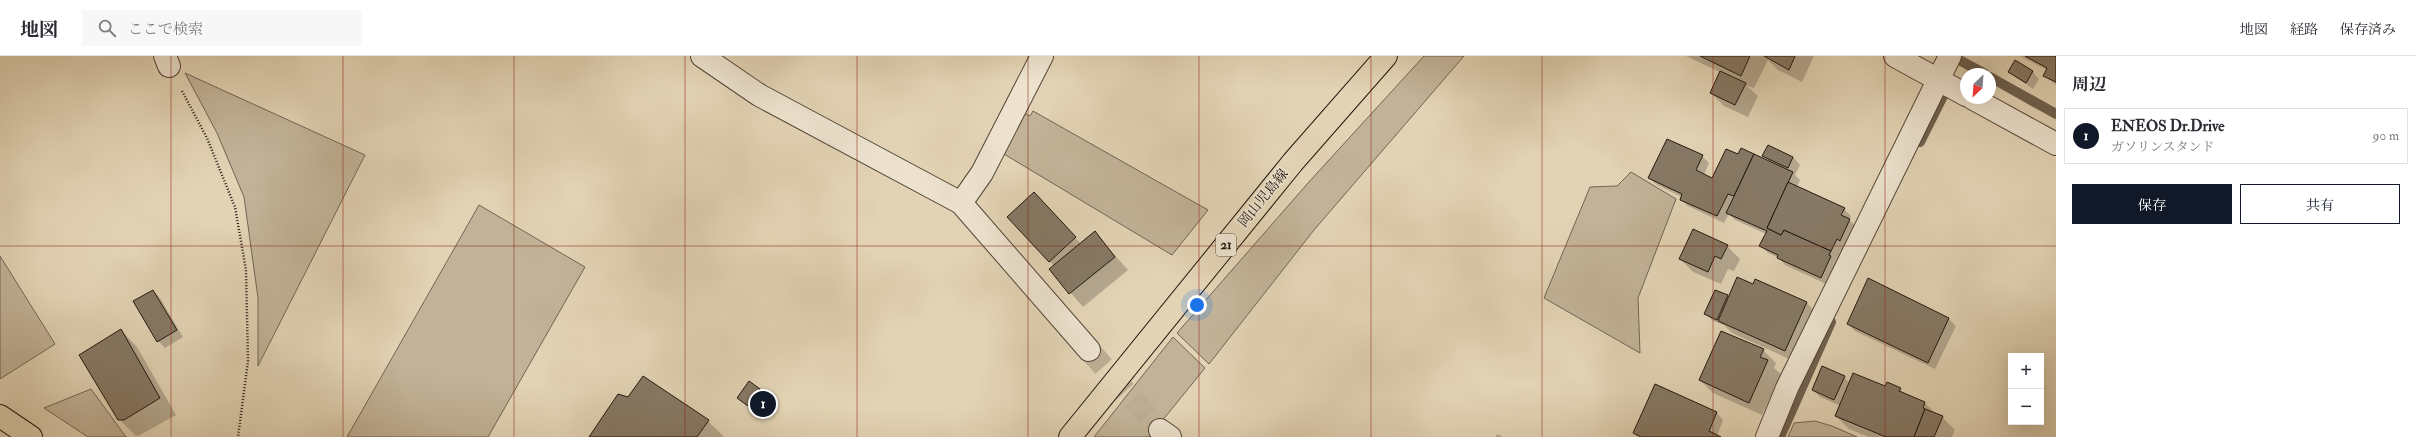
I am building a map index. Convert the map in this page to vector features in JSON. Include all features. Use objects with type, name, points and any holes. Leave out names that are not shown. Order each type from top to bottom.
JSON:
[{"type":"main road","name":"岡山児島線","points":[[1070,437],[1293,162],[1386,56]]},
{"type":"main road","points":[[1,420],[31,437]]},
{"type":"street","points":[[702,56],[759,95],[961,204],[1089,350]]},
{"type":"street","points":[[961,204],[982,173],[1042,56]]},
{"type":"street","points":[[1895,56],[1945,66],[1960,87]]},
{"type":"street","points":[[1767,437],[1787,388],[1945,66]]},
{"type":"street","points":[[1983,104],[2056,144]]},
{"type":"path","points":[[167,61],[208,138],[234,207],[246,270],[248,361],[238,437]]},
{"type":"shaded area","points":[[1424,56],[1464,56],[1314,230],[1209,364],[1177,333],[1308,183]]},
{"type":"shaded area","points":[[185,73],[365,155],[258,366],[258,298],[244,197],[217,133]]},
{"type":"shaded area","points":[[1033,111],[1208,210],[1172,255],[1004,154],[1024,113],[1030,116]]},
{"type":"shaded area","points":[[1631,172],[1676,199],[1638,298],[1640,353],[1544,298],[1590,187],[1617,186]]},
{"type":"shaded area","points":[[479,205],[585,267],[488,437],[347,437]]},
{"type":"shaded area","points":[[0,256],[55,344],[0,379]]},
{"type":"shaded area","points":[[1173,337],[1205,368],[1149,437],[1094,437]]},
{"type":"shaded area","points":[[91,389],[126,437],[88,437],[44,408]]},
{"type":"shaded area","points":[[1815,421],[1832,426],[1857,437],[1788,437],[1794,423]]},
{"type":"building","points":[[1700,56],[1750,56],[1741,76]]},
{"type":"building","points":[[1764,56],[1795,56],[1789,70]]},
{"type":"building","points":[[2025,56],[2056,56],[2056,82],[2043,76],[2047,68]]},
{"type":"building","points":[[2015,60],[2033,71],[2026,83],[2008,72]]},
{"type":"building","points":[[1720,71],[1746,83],[1735,105],[1710,93]]},
{"type":"building","points":[[1667,139],[1703,155],[1696,170],[1712,178],[1726,149],[1738,154],[1741,148],[1754,154],[1734,196],[1728,194],[1717,216],[1680,200],[1682,194],[1648,178]]},
{"type":"building","points":[[1768,145],[1793,157],[1788,168],[1762,156]]},
{"type":"building","points":[[1754,154],[1793,172],[1767,228],[1781,235],[1784,230],[1831,251],[1829,255],[1831,256],[1821,278],[1777,258],[1778,255],[1759,246],[1767,231],[1726,213]]},
{"type":"building","points":[[1788,182],[1845,208],[1841,215],[1850,219],[1840,241],[1837,239],[1831,251],[1784,230],[1781,235],[1767,228]]},
{"type":"building","points":[[1034,192],[1076,237],[1049,262],[1007,217]]},
{"type":"building","points":[[1693,229],[1728,245],[1721,259],[1715,256],[1708,272],[1679,259]]},
{"type":"building","points":[[1095,231],[1115,257],[1069,294],[1049,269]]},
{"type":"building","points":[[1737,277],[1753,284],[1755,279],[1807,302],[1785,351],[1718,321]]},
{"type":"building","points":[[1868,278],[1949,318],[1928,363],[1847,324]]},
{"type":"building","points":[[153,290],[177,330],[157,342],[133,301]]},
{"type":"building","points":[[1715,290],[1728,295],[1717,320],[1704,314]]},
{"type":"building","points":[[121,329],[160,398],[124,420],[118,420],[79,355]]},
{"type":"building","points":[[1721,331],[1764,349],[1760,357],[1768,360],[1749,403],[1699,380]]},
{"type":"building","points":[[1822,366],[1845,376],[1834,400],[1812,390]]},
{"type":"building","points":[[1853,373],[1885,386],[1887,382],[1901,388],[1899,391],[1925,402],[1923,408],[1925,409],[1914,437],[1886,437],[1835,416]]},
{"type":"building","points":[[643,376],[709,420],[697,437],[589,437],[618,394],[628,397]]},
{"type":"building","points":[[749,381],[760,389],[748,406],[737,398]]},
{"type":"building","points":[[1655,384],[1717,412],[1709,431],[1721,437],[1641,437],[1633,433]]},
{"type":"building","points":[[1925,409],[1943,416],[1934,437],[1914,437]]},
{"type":"waterway","points":[[1952,56],[1974,68]]},
{"type":"waterway","points":[[1996,80],[2056,114]]},
{"type":"waterway","points":[[1920,142],[1944,94]]},
{"type":"waterway","points":[[1780,437],[1831,322]]},
{"type":"tunnel","points":[[1089,350],[1160,430]]},
{"type":"place","name":"ENEOS Dr.Drive","points":[[763,404]]}]
